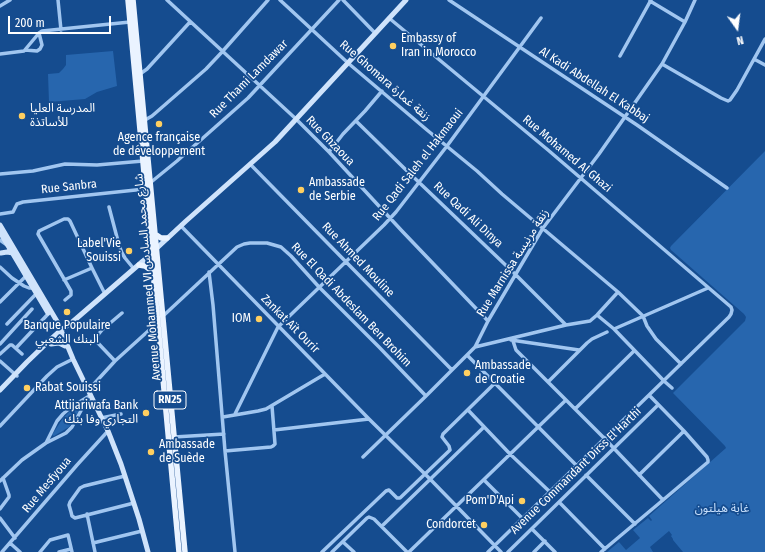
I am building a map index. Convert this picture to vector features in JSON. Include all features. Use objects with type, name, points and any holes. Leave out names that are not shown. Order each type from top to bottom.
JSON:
[{"type":"main road","name":"Avenue Mohammed VI شارع محمد السادس","points":[[128,0],[179,552]]},
{"type":"main road","name":"Avenue Mohammed VI شارع محمد السادس","points":[[133,0],[185,552]]},
{"type":"main road","points":[[0,390],[70,324],[137,267],[167,238],[280,137],[404,1]]},
{"type":"main road","points":[[0,225],[61,333],[65,346],[73,359]]},
{"type":"main road","points":[[0,232],[28,274]]},
{"type":"main road","points":[[155,234],[161,238],[167,238]]},
{"type":"main road","points":[[1,254],[7,252],[13,253]]},
{"type":"main road","points":[[137,267],[146,266],[152,271]]},
{"type":"main road","points":[[36,289],[61,333],[90,398],[117,453],[147,552]]},
{"type":"main road","points":[[0,394],[16,375],[51,344],[61,333]]},
{"type":"main road","points":[[51,344],[59,343],[65,346]]},
{"type":"street","points":[[0,6],[10,0]]},
{"type":"street","points":[[58,0],[61,30]]},
{"type":"street","name":"Rue Ghzaoua","points":[[166,0],[296,119],[488,321]]},
{"type":"street","points":[[145,120],[152,116],[181,91],[222,52],[268,0]]},
{"type":"street","name":"Rue Ghomara زنقة غمارة","points":[[280,0],[348,62],[618,292],[643,316],[647,326],[656,339],[681,364]]},
{"type":"street","name":"Rue Thami Lamdawar","points":[[150,183],[236,109],[339,0]]},
{"type":"street","points":[[343,0],[375,33]]},
{"type":"street","name":"Al Kadi Abdellah El Kabbaj","points":[[449,0],[626,117],[727,188]]},
{"type":"street","points":[[620,56],[650,0],[685,22]]},
{"type":"street","name":"Rue Marnissa زنقة مرنيسة","points":[[363,457],[475,347],[488,321],[543,228],[626,117],[662,64],[695,0]]},
{"type":"street","name":"Rue Mohamed Al Ghazi","points":[[389,18],[484,96],[731,307],[731,314],[729,317],[681,364]]},
{"type":"street","name":"Rue Qadi Saleh el Hakmaoui","points":[[235,414],[278,327],[400,208],[541,18]]},
{"type":"street","points":[[25,50],[42,31],[130,22]]},
{"type":"street","points":[[140,74],[147,69],[190,22]]},
{"type":"street","points":[[0,54],[40,49],[42,44],[39,33]]},
{"type":"street","points":[[662,64],[728,101],[732,97],[765,39]]},
{"type":"street","points":[[754,59],[765,65]]},
{"type":"street","points":[[329,152],[382,91]]},
{"type":"street","name":"Rue Qadi Ali Dinya","points":[[356,121],[516,274],[566,325]]},
{"type":"street","points":[[0,174],[33,171],[65,164],[97,165],[143,162]]},
{"type":"street","name":"Rue Ahmed Mouline","points":[[250,164],[452,370]]},
{"type":"street","name":"Rue Sanbra","points":[[0,214],[12,212],[17,204],[23,202],[145,190]]},
{"type":"street","points":[[109,208],[122,253],[125,258],[137,267]]},
{"type":"street","points":[[65,300],[72,295],[72,293],[38,234],[39,231],[64,219],[68,219],[70,221],[105,294]]},
{"type":"street","name":"Zankat Aït Ourir","points":[[181,226],[278,327],[501,552]]},
{"type":"street","points":[[0,240],[10,245],[1,254]]},
{"type":"street","name":"Rue El Qadi Abdeslam Ben Brohim","points":[[162,317],[217,264],[240,245],[250,243],[267,243],[285,250],[319,287],[426,396]]},
{"type":"street","points":[[0,267],[19,283],[29,288],[36,289]]},
{"type":"street","points":[[64,280],[92,268]]},
{"type":"street","points":[[209,272],[235,552]]},
{"type":"street","points":[[0,302],[28,274]]},
{"type":"street","points":[[614,329],[708,288]]},
{"type":"street","points":[[6,324],[36,289]]},
{"type":"street","points":[[475,347],[566,325],[590,321],[618,292]]},
{"type":"street","points":[[0,344],[32,309]]},
{"type":"street","points":[[16,348],[49,313]]},
{"type":"street","points":[[115,361],[97,342],[96,338],[102,330],[122,313]]},
{"type":"street","points":[[597,315],[614,329],[672,388]]},
{"type":"street","points":[[86,388],[92,385],[115,361],[157,323]]},
{"type":"street","points":[[548,382],[579,350],[592,339],[607,332]]},
{"type":"street","points":[[508,339],[513,341],[579,350]]},
{"type":"street","points":[[513,341],[516,350],[614,448],[663,500]]},
{"type":"street","points":[[0,354],[10,345],[22,354]]},
{"type":"street","points":[[575,409],[634,351]]},
{"type":"street","points":[[467,355],[577,466]]},
{"type":"street","points":[[0,426],[47,376],[57,367],[73,359]]},
{"type":"street","points":[[0,361],[16,375]]},
{"type":"street","points":[[488,552],[681,364]]},
{"type":"street","points":[[223,417],[258,411],[272,406],[325,374]]},
{"type":"street","points":[[322,552],[386,491],[389,490],[397,498],[400,498],[450,450],[442,436],[495,383]]},
{"type":"street","points":[[601,552],[708,462],[708,458],[684,431],[648,395]]},
{"type":"street","points":[[46,443],[57,421],[72,407],[90,398]]},
{"type":"street","points":[[0,509],[9,497],[1,480],[22,460],[46,443],[66,433],[72,427],[90,398]]},
{"type":"street","points":[[332,552],[367,518],[370,517],[382,526],[408,552],[566,400]]},
{"type":"street","name":"Avenue Commandant Dirss El Harthi","points":[[508,552],[658,405]]},
{"type":"street","points":[[225,451],[274,446],[272,406]]},
{"type":"street","points":[[468,410],[510,454],[550,492]]},
{"type":"street","points":[[100,418],[120,414]]},
{"type":"street","points":[[274,430],[369,419]]},
{"type":"street","points":[[382,526],[484,427]]},
{"type":"street","name":"Rue Mesfyoua","points":[[2,552],[107,431]]},
{"type":"street","points":[[639,475],[684,431]]},
{"type":"street","points":[[174,437],[224,434]]},
{"type":"street","points":[[586,475],[635,524]]},
{"type":"street","points":[[123,476],[80,488],[69,505],[72,516],[75,518],[132,503]]},
{"type":"street","points":[[484,480],[523,519]]},
{"type":"street","points":[[559,502],[605,548]]},
{"type":"street","points":[[87,514],[95,552]]},
{"type":"street","points":[[0,518],[15,538]]},
{"type":"street","points":[[532,529],[555,552]]},
{"type":"street","points":[[93,543],[141,531]]},
{"type":"street","points":[[40,552],[50,540],[68,535],[72,551],[59,552]]},
{"type":"street","points":[[343,542],[354,552]]},
{"type":"street","points":[[534,552],[545,542]]},
{"type":"street","points":[[10,543],[20,552]]},
{"type":"green space","points":[[113,51],[117,86],[97,92],[85,99],[49,102],[48,74],[59,73],[63,69],[66,65],[66,55]]},
{"type":"green space","name":"غابة هيلتون","points":[[765,151],[765,552],[683,552],[673,540],[669,531],[650,547],[653,552],[607,552],[619,542],[626,550],[640,538],[633,530],[648,518],[651,521],[652,520],[649,516],[726,448],[673,393],[745,321],[746,317],[670,248]]},
{"type":"green space","points":[[82,403],[83,406],[69,427],[54,436],[52,435],[63,418]]},
{"type":"place","name":"Embassy of Iran in Morocco","points":[[393,46]]},
{"type":"place","name":"المدرسة العليا للأساتذة","points":[[22,116]]},
{"type":"place","name":"Agence française de développement","points":[[159,124]]},
{"type":"place","name":"Ambassade de Serbie","points":[[301,190]]},
{"type":"place","name":"Label'Vie Souissi","points":[[129,251]]},
{"type":"place","name":"Banque Populaire البنك الشعبي","points":[[67,312]]},
{"type":"place","name":"IOM","points":[[259,319]]},
{"type":"place","name":"Ambassade de Croatie","points":[[467,373]]},
{"type":"place","name":"Rabat Souissi","points":[[27,388]]},
{"type":"place","name":"Attijariwafa Bank التجاري وفا بنك","points":[[146,413]]},
{"type":"place","name":"Ambassade de Suède","points":[[151,452]]},
{"type":"place","name":"Pom'D'Api","points":[[522,501]]},
{"type":"place","name":"Condorcet","points":[[484,525]]}]
